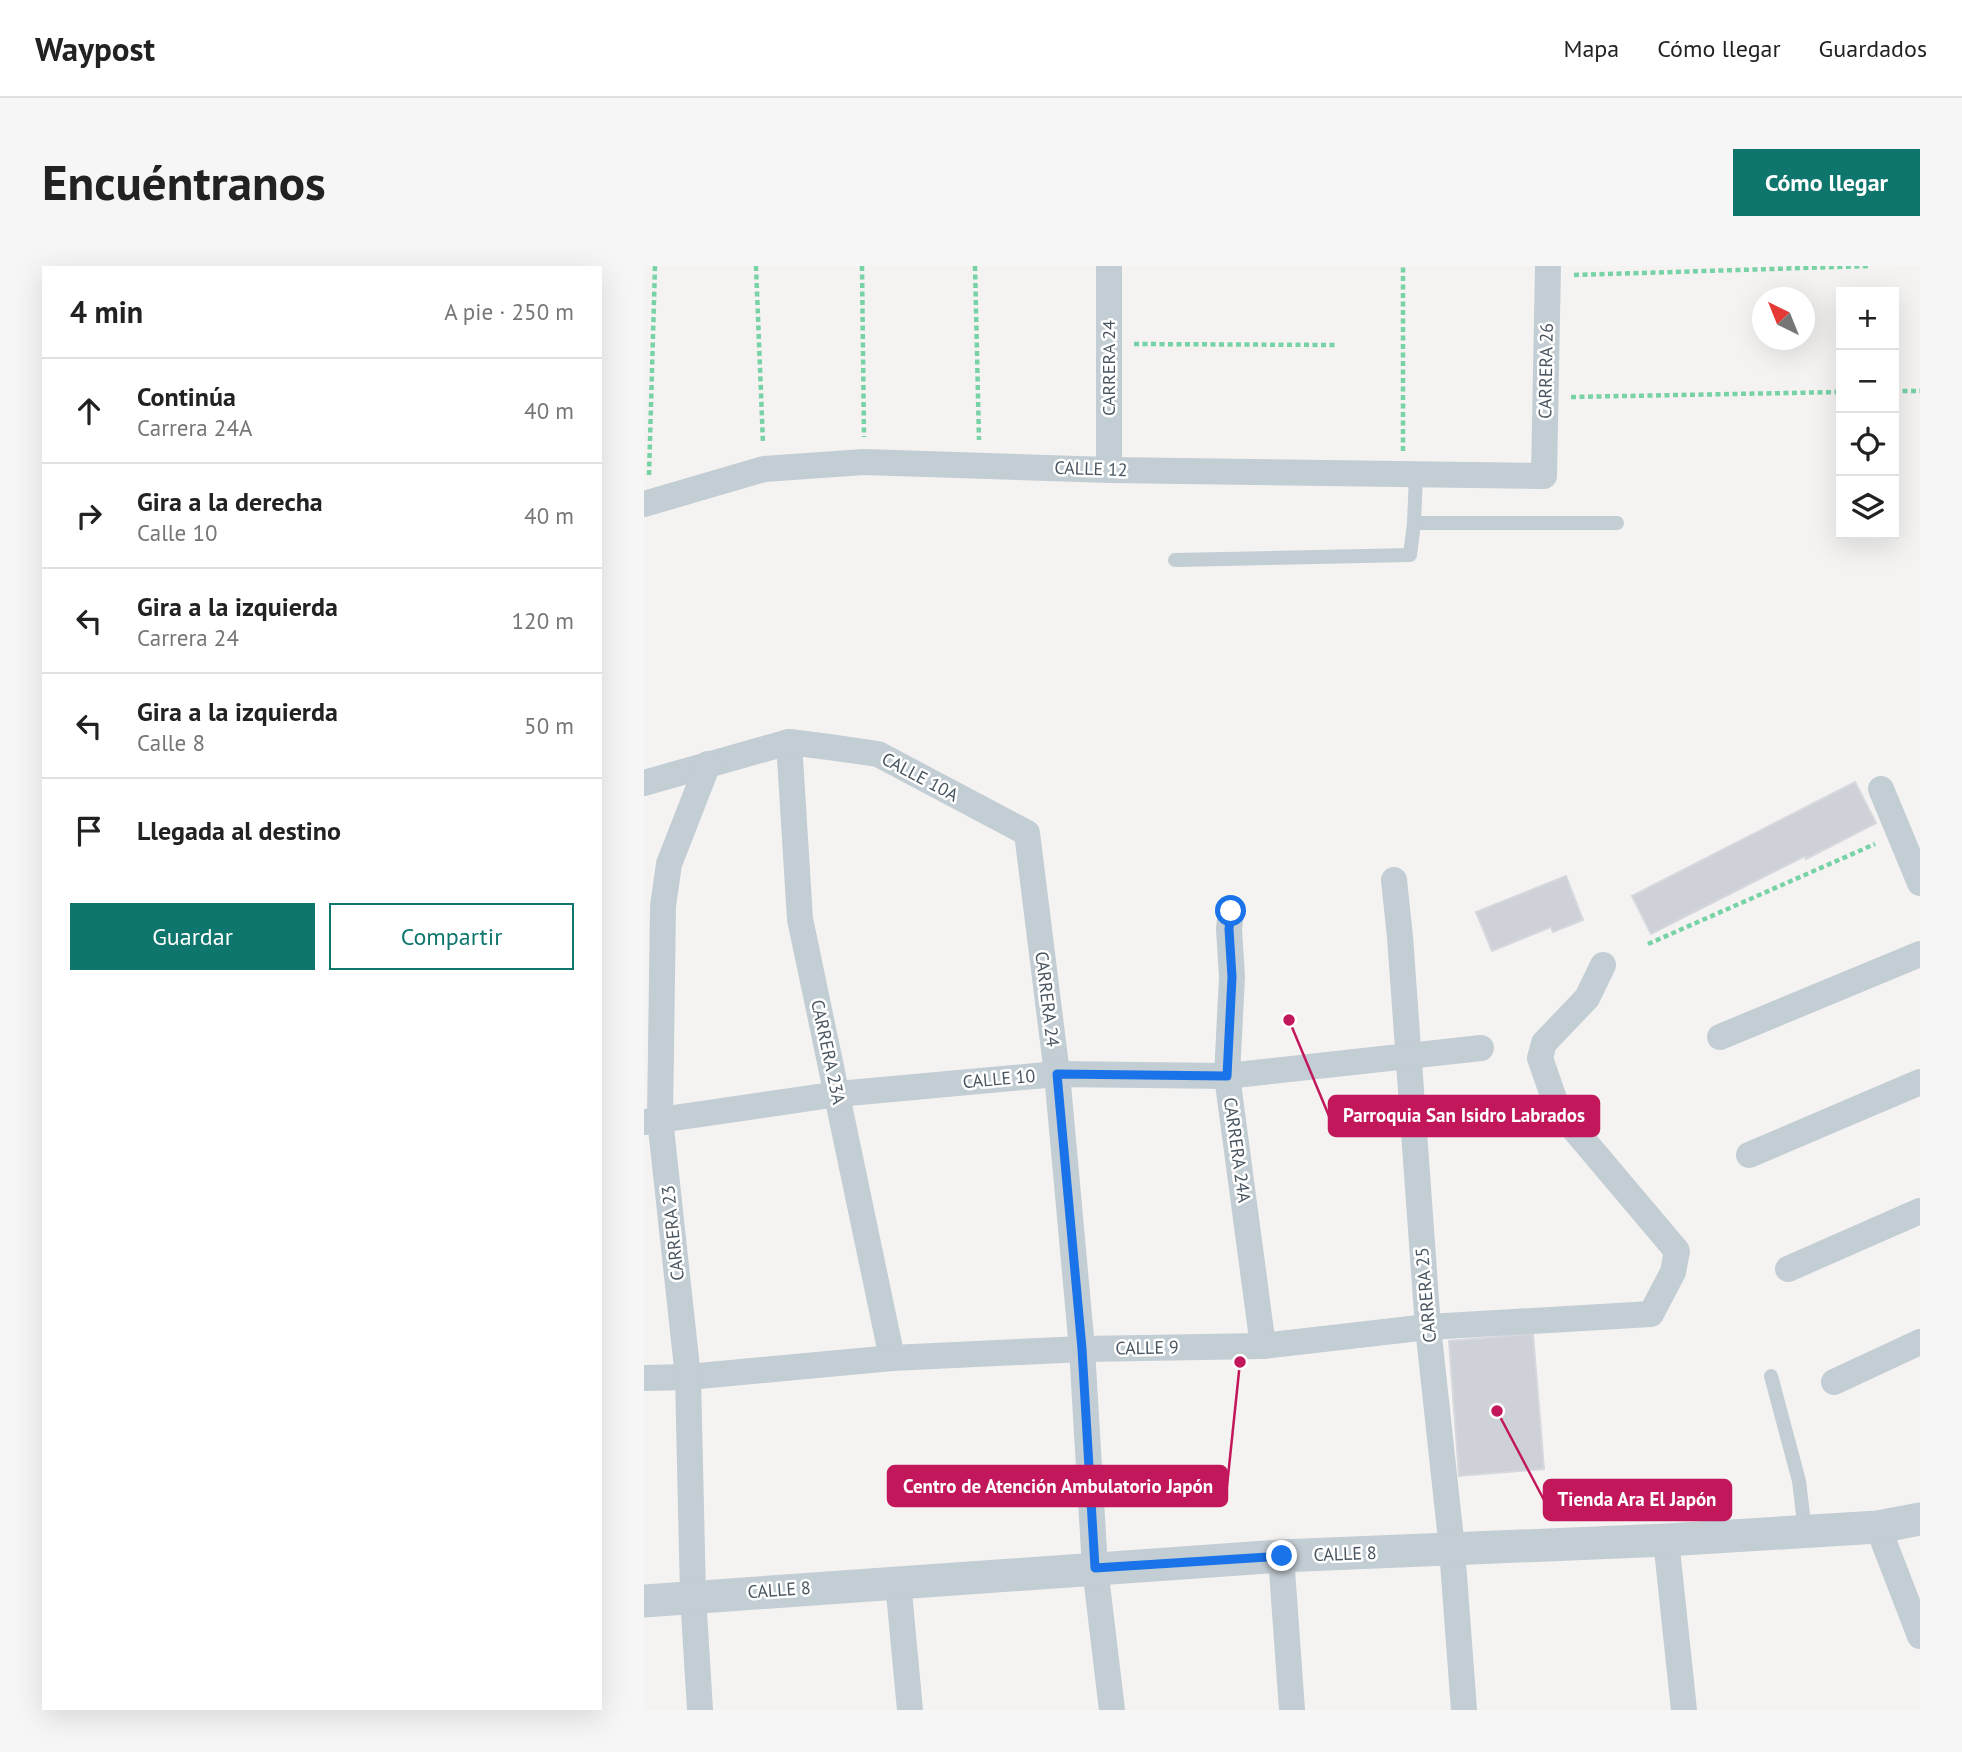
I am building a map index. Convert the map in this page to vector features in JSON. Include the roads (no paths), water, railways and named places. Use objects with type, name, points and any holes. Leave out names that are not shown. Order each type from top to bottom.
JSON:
[{"type":"street","name":"CARRERA 24","points":[[1109,266],[1109,470]]},
{"type":"street","name":"CARRERA 26","points":[[1544,476],[1548,271]]},
{"type":"street","name":"CALLE 12","points":[[646,504],[764,469],[864,462],[1109,470],[1544,476]]},
{"type":"street","name":"CALLE 10A","points":[[644,783],[789,742],[878,754],[1027,833]]},
{"type":"street","name":"CARRERA 23A","points":[[789,742],[800,919],[892,1358]]},
{"type":"street","name":"CARRERA 23","points":[[700,1710],[693,1596],[688,1377],[652,1120],[663,906],[669,864],[708,765]]},
{"type":"street","points":[[1881,789],[1920,883]]},
{"type":"street","name":"CARRERA 24","points":[[1027,833],[1057,1074],[1082,1349],[1095,1568],[1112,1710]]},
{"type":"street","name":"CARRERA 25","points":[[1394,880],[1428,1327],[1452,1549],[1464,1710]]},
{"type":"street","name":"CARRERA 24A","points":[[1231,911],[1229,929],[1232,977],[1227,1076],[1263,1346]]},
{"type":"street","points":[[1720,1037],[1920,954]]},
{"type":"street","name":"CALLE 9","points":[[644,1378],[688,1377],[892,1358],[1082,1349],[1263,1346],[1428,1327],[1651,1314],[1673,1272],[1677,1251],[1558,1110],[1540,1058],[1544,1043],[1587,998],[1603,965]]},
{"type":"street","name":"CALLE 10","points":[[652,1120],[838,1094],[1057,1074],[1227,1076],[1481,1048]]},
{"type":"street","points":[[1749,1155],[1920,1082]]},
{"type":"street","points":[[1788,1269],[1920,1212]]},
{"type":"street","points":[[1834,1382],[1920,1342]]},
{"type":"street","name":"CALLE 8","points":[[644,1601],[1282,1556],[1666,1540],[1878,1527],[1920,1519]]},
{"type":"street","points":[[1878,1527],[1920,1636]]},
{"type":"street","points":[[1666,1540],[1684,1710]]},
{"type":"street","points":[[1282,1556],[1292,1710]]},
{"type":"street","points":[[898,1582],[911,1710]]},
{"type":"lane","points":[[1175,560],[1410,555],[1414,523],[1409,474]]},
{"type":"lane","points":[[1414,523],[1618,523]]},
{"type":"lane","points":[[1772,1376],[1799,1481],[1805,1531]]},
{"type":"place","name":"Parroquia San Isidro Labrados","points":[[1289,1020]]},
{"type":"place","name":"Centro de Atención Ambulatorio Japón","points":[[1240,1362]]},
{"type":"place","name":"Tienda Ara El Japón","points":[[1497,1411]]}]
